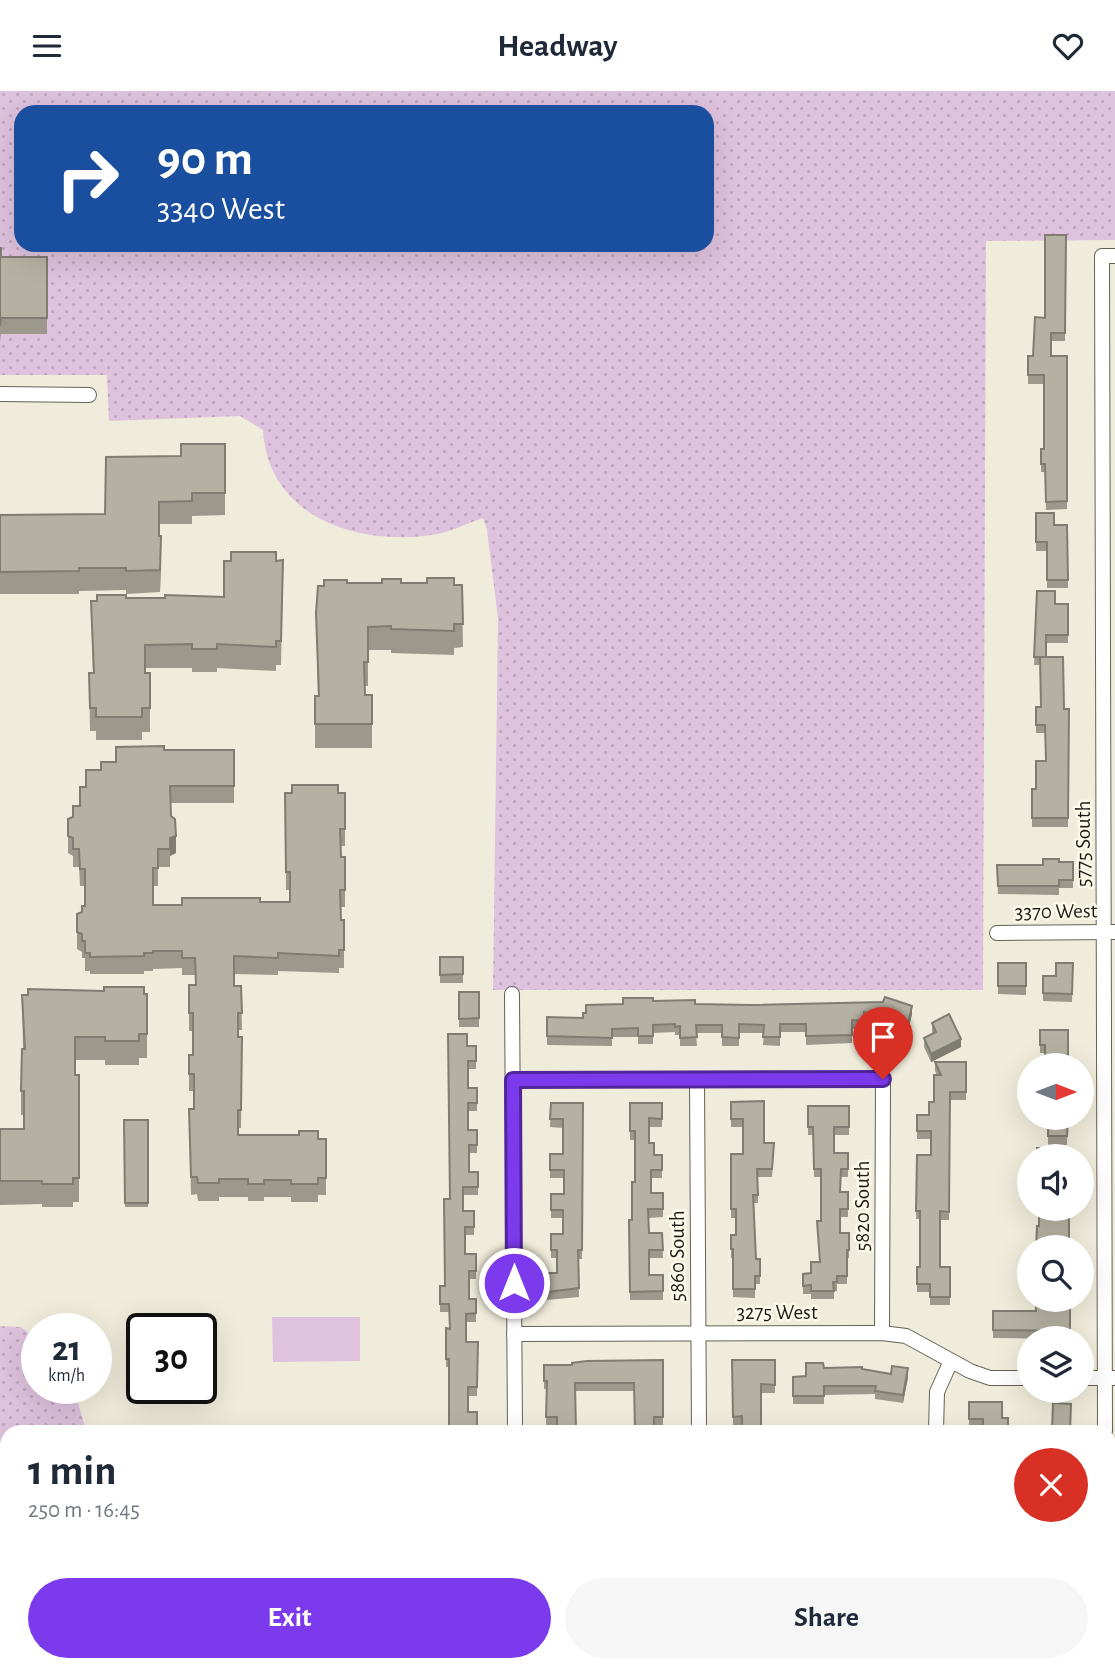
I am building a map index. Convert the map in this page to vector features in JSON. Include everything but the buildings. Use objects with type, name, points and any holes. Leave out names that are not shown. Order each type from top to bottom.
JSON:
[{"type":"street","name":"5775 South","points":[[1106,1425],[1110,1378],[1108,256]]},
{"type":"street","points":[[0,394],[89,395]]},
{"type":"street","name":"3370 West","points":[[997,933],[1110,932]]},
{"type":"street","points":[[512,994],[515,1425]]},
{"type":"street","name":"5820 South","points":[[697,1080],[883,1079],[882,1333]]},
{"type":"street","points":[[513,1080],[697,1080]]},
{"type":"street","name":"5860 South","points":[[697,1080],[699,1425]]},
{"type":"street","name":"3275 West","points":[[514,1334],[882,1333],[906,1336],[951,1361],[990,1378],[1017,1378]]},
{"type":"street","points":[[936,1425],[937,1392],[951,1361]]},
{"type":"shaded area","points":[[0,91],[1115,91],[1115,240],[986,241],[983,990],[493,990],[498,618],[487,530],[483,518],[432,535],[403,537],[347,530],[321,519],[299,504],[281,485],[269,460],[263,430],[240,416],[109,421],[107,375],[0,375]]},
{"type":"shaded area","points":[[272,1317],[360,1317],[360,1361],[273,1362]]},
{"type":"shaded area","points":[[0,1326],[21,1327],[21,1404],[78,1404],[84,1425],[0,1425]]},
{"type":"route","points":[[514,1283],[513,1080],[883,1079]]}]
